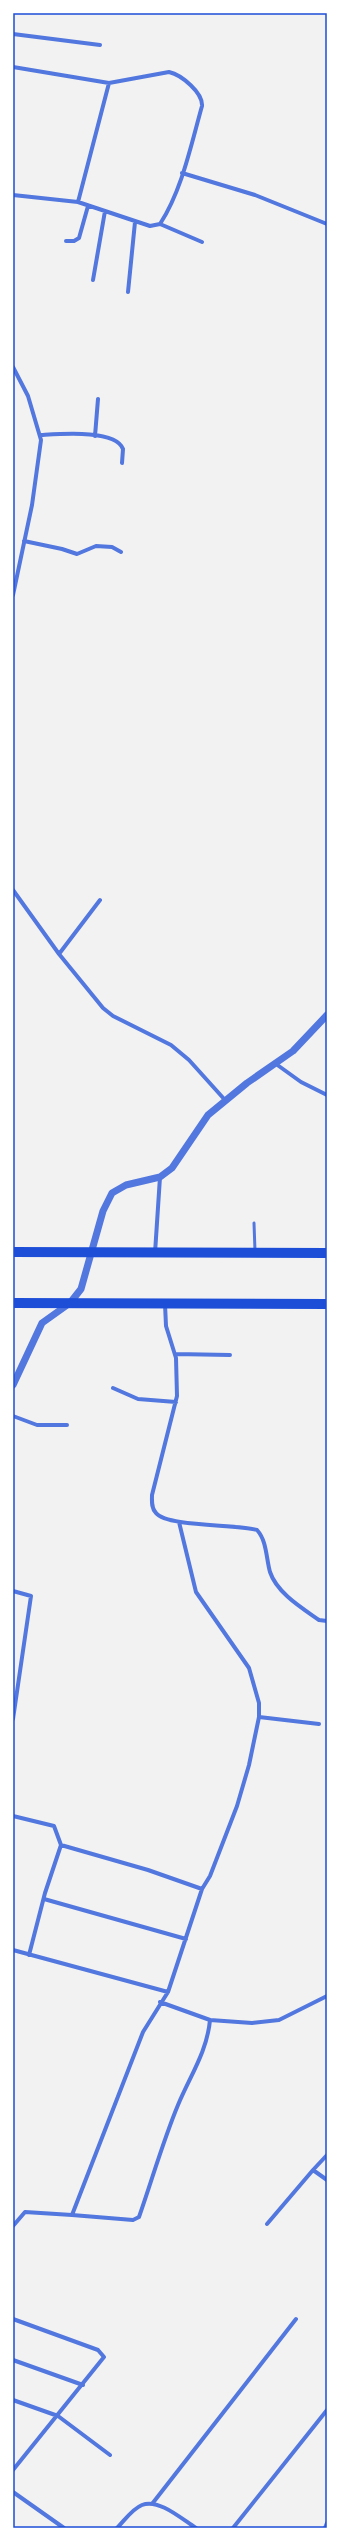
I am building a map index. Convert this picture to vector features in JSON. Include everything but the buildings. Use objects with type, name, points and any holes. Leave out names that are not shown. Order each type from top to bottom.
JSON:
[{"type":"highway","points":[[13,1252],[93,1251],[155,1253],[327,1253]]},
{"type":"highway","points":[[13,1304],[327,1304]]},
{"type":"street","points":[[13,34],[100,45]]},
{"type":"street","points":[[13,67],[109,83],[170,72],[180,77],[198,94],[202,106],[182,173],[160,224]]},
{"type":"street","points":[[78,202],[109,83]]},
{"type":"street","points":[[182,173],[255,195],[327,224]]},
{"type":"street","points":[[13,195],[78,202],[135,222],[150,226],[160,224],[202,242]]},
{"type":"street","points":[[66,241],[74,241],[79,238],[88,206]]},
{"type":"street","points":[[94,280],[104,212]]},
{"type":"street","points":[[128,292],[135,222]]},
{"type":"street","points":[[13,367],[28,396],[41,435],[39,463],[13,596]]},
{"type":"street","points":[[95,436],[98,399]]},
{"type":"street","points":[[41,435],[68,433],[110,438],[120,443],[124,453],[122,463]]},
{"type":"street","points":[[24,541],[77,554],[96,546],[112,547],[121,552]]},
{"type":"street","points":[[14,893],[59,954],[103,1008],[113,1016],[171,1045],[189,1060],[225,1100]]},
{"type":"street","points":[[59,954],[100,900]]},
{"type":"street","points":[[13,1385],[42,1323],[70,1303],[81,1289],[93,1251],[103,1211],[112,1193],[126,1185],[160,1177],[172,1168],[208,1115],[225,1100],[293,1051],[327,1015]]},
{"type":"street","points":[[276,1064],[301,1082],[327,1095]]},
{"type":"street","points":[[155,1253],[160,1177]]},
{"type":"street","points":[[164,1303],[166,1326],[175,1354],[176,1402],[152,1495],[152,1505],[156,1514],[166,1519],[179,1522],[257,1530],[260,1534],[271,1574],[280,1588],[319,1620],[327,1621]]},
{"type":"street","points":[[175,1354],[230,1354]]},
{"type":"street","points":[[113,1388],[138,1399],[176,1402]]},
{"type":"street","points":[[13,1416],[37,1424],[67,1425]]},
{"type":"street","points":[[72,2215],[143,2032],[160,2002],[168,1992],[202,1890],[210,1876],[237,1806],[249,1765],[260,1717],[256,1687],[249,1668],[196,1592],[179,1522]]},
{"type":"street","points":[[13,1591],[31,1596],[13,1719]]},
{"type":"street","points":[[260,1717],[319,1724]]},
{"type":"street","points":[[13,1816],[54,1826],[61,1845],[44,1899],[29,1955]]},
{"type":"street","points":[[61,1845],[148,1870],[202,1890]]},
{"type":"street","points":[[44,1899],[186,1939]]},
{"type":"street","points":[[13,1950],[168,1992]]},
{"type":"street","points":[[160,2002],[210,2020],[252,2022],[279,2020],[327,1996]]},
{"type":"street","points":[[13,2226],[25,2212],[133,2220],[139,2217],[178,2105],[206,2047],[210,2020]]},
{"type":"street","points":[[267,2224],[327,2155]]},
{"type":"street","points":[[313,2170],[327,2180]]},
{"type":"street","points":[[152,2504],[296,2319]]},
{"type":"street","points":[[13,2320],[102,2353],[104,2357],[83,2385],[13,2470]]},
{"type":"street","points":[[13,2360],[83,2385]]},
{"type":"street","points":[[13,2400],[58,2416],[110,2455]]},
{"type":"street","points":[[234,2528],[327,2410]]},
{"type":"street","points":[[13,2492],[64,2528]]},
{"type":"street","points":[[117,2528],[135,2509],[144,2504],[152,2504],[170,2512],[196,2528]]},
{"type":"street","points":[[324,2528],[327,2523]]},
{"type":"lane","points":[[254,1224],[256,1231],[255,1253]]}]
